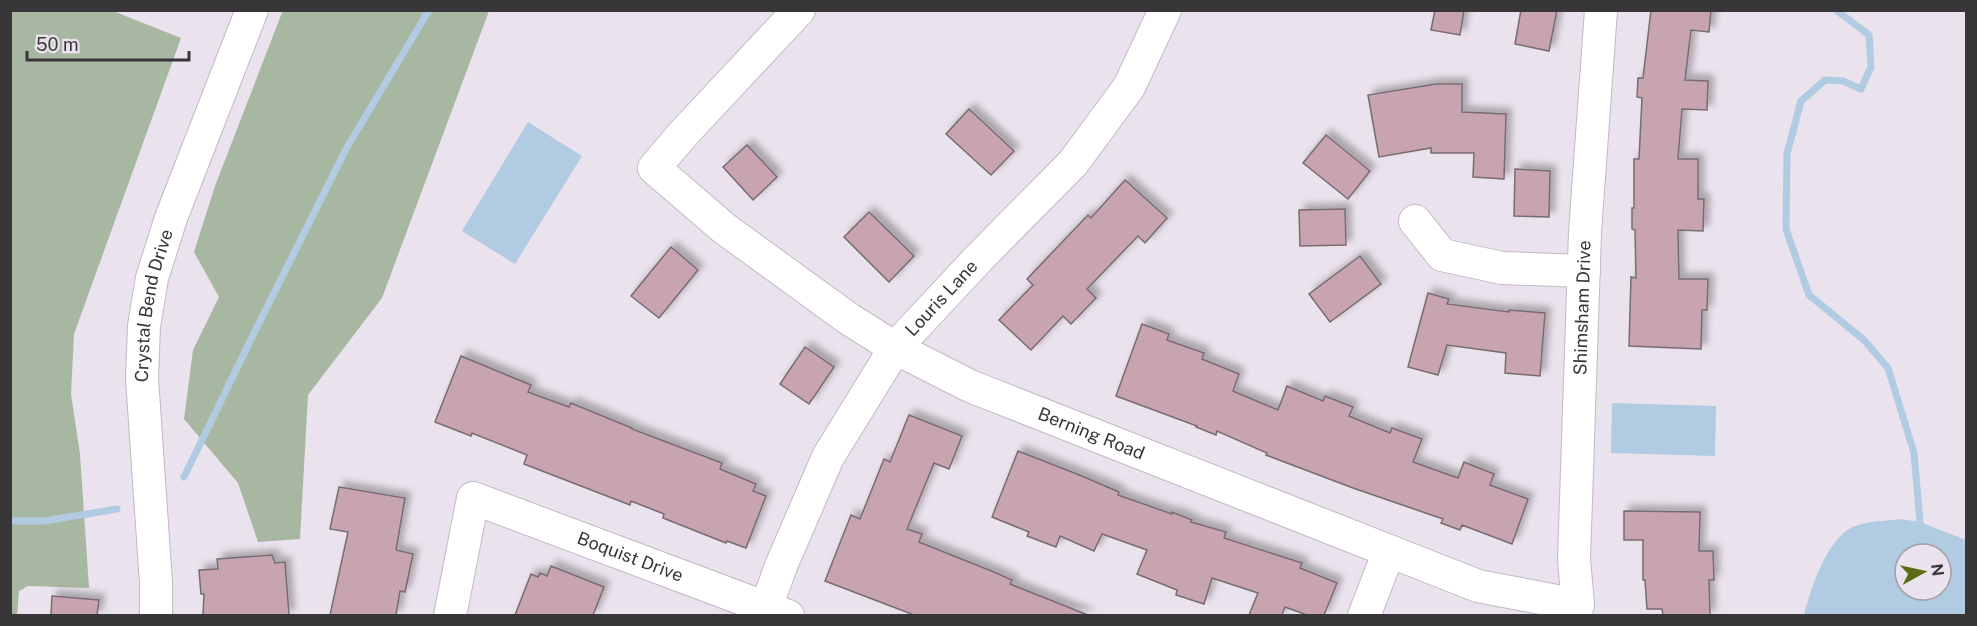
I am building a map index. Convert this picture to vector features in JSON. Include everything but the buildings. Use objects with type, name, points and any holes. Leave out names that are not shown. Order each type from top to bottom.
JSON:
[{"type":"street","name":"Crystal Bend Drive","points":[[156,615],[156,583],[141,378],[144,326],[152,278],[171,218],[252,10]]},
{"type":"street","name":"Berning Road","points":[[799,10],[655,167],[724,229],[849,319],[895,348],[970,386],[1478,586],[1578,605]]},
{"type":"street","name":"Louris Lane","points":[[772,613],[781,567],[828,457],[895,348],[979,258],[1073,163],[1129,87],[1164,10]]},
{"type":"street","name":"Shimsham Drive","points":[[1578,605],[1574,559],[1585,232],[1601,10]]},
{"type":"street","points":[[1415,221],[1442,255],[1502,268],[1584,271]]},
{"type":"street","name":"Boquist Drive","points":[[450,615],[473,498],[772,613]]},
{"type":"street","points":[[1364,615],[1389,551]]},
{"type":"green space","points":[[283,10],[489,11],[382,298],[308,395],[300,539],[258,542],[238,483],[184,419],[193,350],[219,297],[194,252],[215,186]]},
{"type":"green space","points":[[10,11],[113,11],[181,38],[74,334],[71,394],[80,454],[89,588],[28,586],[19,591],[17,616],[10,615]]},
{"type":"water","points":[[528,122],[582,156],[515,264],[462,231]]},
{"type":"water","points":[[1612,403],[1716,406],[1715,456],[1611,453]]},
{"type":"water","points":[[1900,519],[1920,522],[1966,540],[1966,615],[1804,615],[1822,563],[1838,539],[1847,530],[1873,522]]},
{"type":"waterway","points":[[184,477],[346,149],[429,10]]},
{"type":"waterway","points":[[1836,10],[1869,35],[1871,67],[1861,89],[1843,81],[1825,80],[1801,101],[1787,154],[1786,229],[1809,295],[1864,340],[1888,368],[1914,453],[1919,531]]},
{"type":"waterway","points":[[10,521],[44,521],[117,509]]}]
